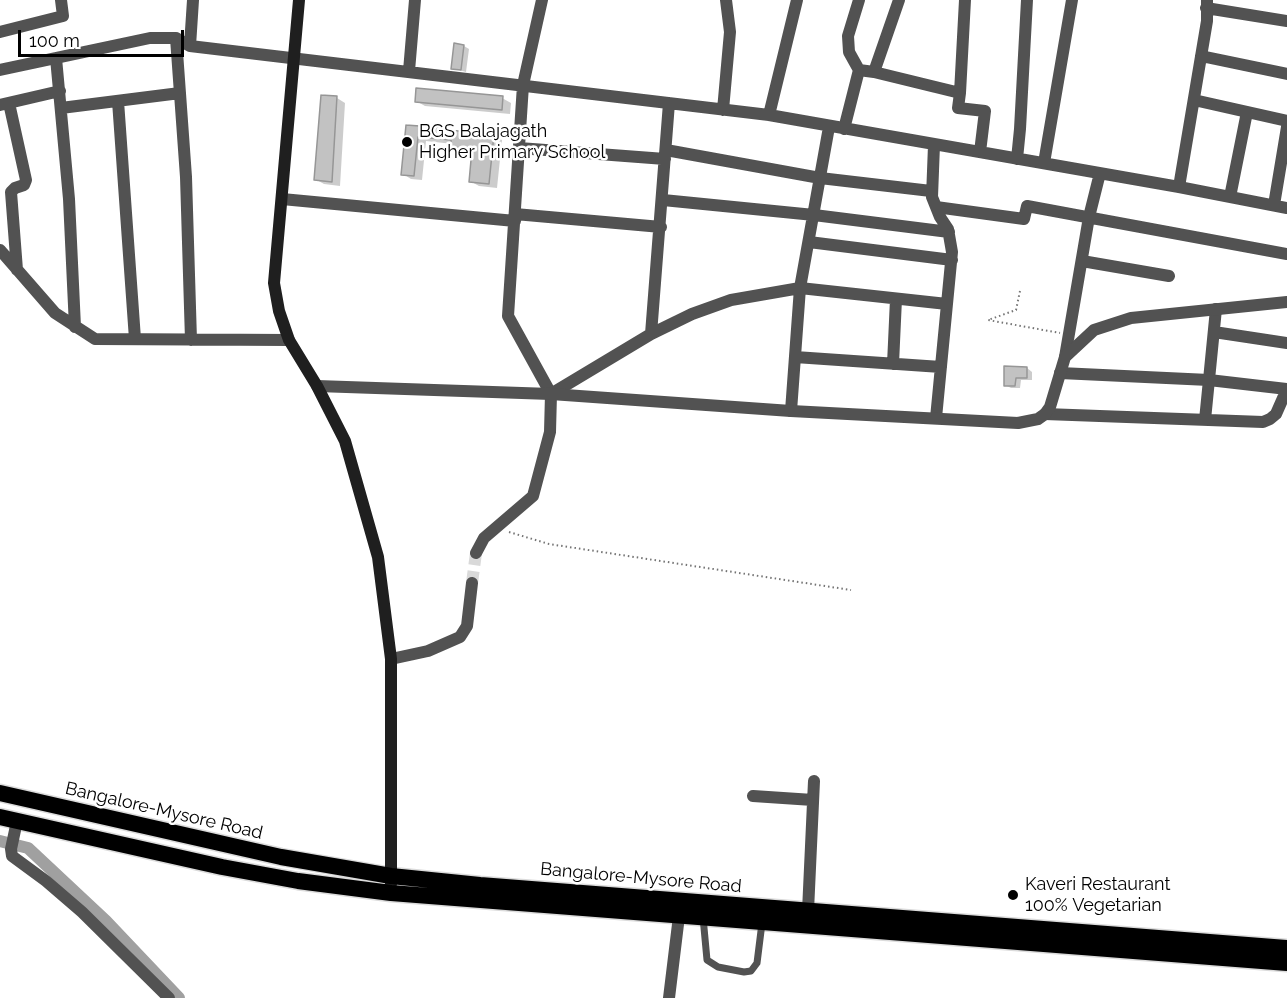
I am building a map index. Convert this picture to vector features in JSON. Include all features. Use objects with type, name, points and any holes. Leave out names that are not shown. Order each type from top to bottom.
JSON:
[{"type":"highway","name":"Bangalore-Mysore Road","points":[[0,793],[270,855],[391,876],[704,910],[808,911],[1287,948]]},
{"type":"highway","name":"Bangalore-Mysore Road","points":[[0,817],[222,867],[298,881],[391,893],[679,916],[704,910],[762,923],[1287,963]]},
{"type":"main road","points":[[299,0],[274,283],[279,311],[289,340],[317,386],[345,441],[378,557],[391,659],[391,893]]},
{"type":"street","points":[[0,32],[63,16],[61,0]]},
{"type":"street","points":[[190,46],[193,0]]},
{"type":"street","points":[[409,71],[415,0]]},
{"type":"street","points":[[476,553],[484,538],[533,495],[550,432],[551,394],[508,316],[523,85],[542,0]]},
{"type":"street","points":[[723,110],[730,32],[726,0]]},
{"type":"street","points":[[769,115],[797,0]]},
{"type":"street","points":[[844,129],[859,70],[849,52],[848,36],[859,0]]},
{"type":"street","points":[[874,72],[899,0]]},
{"type":"street","points":[[965,0],[958,108],[985,111],[980,152]]},
{"type":"street","points":[[1017,159],[1027,0]]},
{"type":"street","points":[[1044,163],[1072,0]]},
{"type":"street","points":[[1179,187],[1207,21],[1206,4],[1287,21]]},
{"type":"street","points":[[0,70],[150,38],[176,38],[190,46],[769,115],[1287,208]]},
{"type":"street","points":[[176,38],[186,177],[191,340]]},
{"type":"street","points":[[1201,56],[1287,74]]},
{"type":"street","points":[[56,58],[69,199],[75,327]]},
{"type":"street","points":[[859,70],[960,93]]},
{"type":"street","points":[[17,270],[11,192],[24,185],[26,180],[5,104],[60,91]]},
{"type":"street","points":[[61,108],[180,93]]},
{"type":"street","points":[[1194,100],[1287,121]]},
{"type":"street","points":[[118,101],[135,339]]},
{"type":"street","points":[[651,334],[669,103]]},
{"type":"street","points":[[1230,197],[1247,112]]},
{"type":"street","points":[[791,411],[800,288],[829,127]]},
{"type":"street","points":[[1274,205],[1287,127]]},
{"type":"street","points":[[934,145],[931,191],[936,207],[949,232],[952,260],[936,418]]},
{"type":"street","points":[[519,148],[665,155],[820,178],[931,191]]},
{"type":"street","points":[[317,386],[551,394],[791,411],[1018,423],[1038,419],[1050,407],[1065,357],[1089,217],[1100,173]]},
{"type":"street","points":[[282,199],[661,227]]},
{"type":"street","points":[[663,200],[814,215],[949,232]]},
{"type":"street","points":[[936,207],[1024,219],[1027,206],[1287,254]]},
{"type":"street","points":[[809,242],[952,260]]},
{"type":"street","points":[[0,250],[55,313],[95,339],[289,340]]},
{"type":"street","points":[[1082,261],[1169,276]]},
{"type":"street","points":[[551,394],[651,334],[692,314],[731,300],[800,288],[947,304]]},
{"type":"street","points":[[892,364],[896,299]]},
{"type":"street","points":[[1065,357],[1094,330],[1131,318],[1287,302]]},
{"type":"street","points":[[1205,420],[1216,309]]},
{"type":"street","points":[[1214,332],[1287,343]]},
{"type":"street","points":[[795,357],[941,367]]},
{"type":"street","points":[[1045,414],[1263,422],[1276,414],[1287,389],[1209,380],[1060,373]]},
{"type":"street","points":[[391,659],[428,651],[460,637],[467,626],[472,583]]},
{"type":"street","points":[[808,911],[814,781]]},
{"type":"street","points":[[753,796],[813,800]]},
{"type":"street","points":[[17,821],[12,856],[82,912],[170,998]]},
{"type":"street","points":[[669,998],[679,916]]},
{"type":"lane","points":[[704,910],[707,960],[718,966],[744,972],[751,971],[757,963],[762,923]]},
{"type":"path","points":[[1020,291],[1017,310],[988,321],[1052,332]]},
{"type":"path","points":[[500,524],[509,532],[549,544],[851,590]]},
{"type":"building","points":[[454,43],[464,45],[461,70],[451,69]]},
{"type":"building","points":[[416,88],[503,96],[502,110],[415,102]]},
{"type":"building","points":[[321,95],[337,96],[332,182],[314,180]]},
{"type":"building","points":[[406,125],[494,134],[489,184],[469,182],[472,149],[451,147],[451,140],[418,137],[414,176],[401,175]]},
{"type":"building","points":[[1004,366],[1027,367],[1027,378],[1016,378],[1015,386],[1004,386]]},
{"type":"waterway","points":[[0,841],[28,848],[106,921],[179,998]]},
{"type":"tunnel","points":[[472,583],[476,553]]},
{"type":"place","name":"BGS Balajagath Higher Primary School","points":[[407,142]]},
{"type":"place","name":"Kaveri Restaurant 100% Vegetarian","points":[[1013,895]]}]
